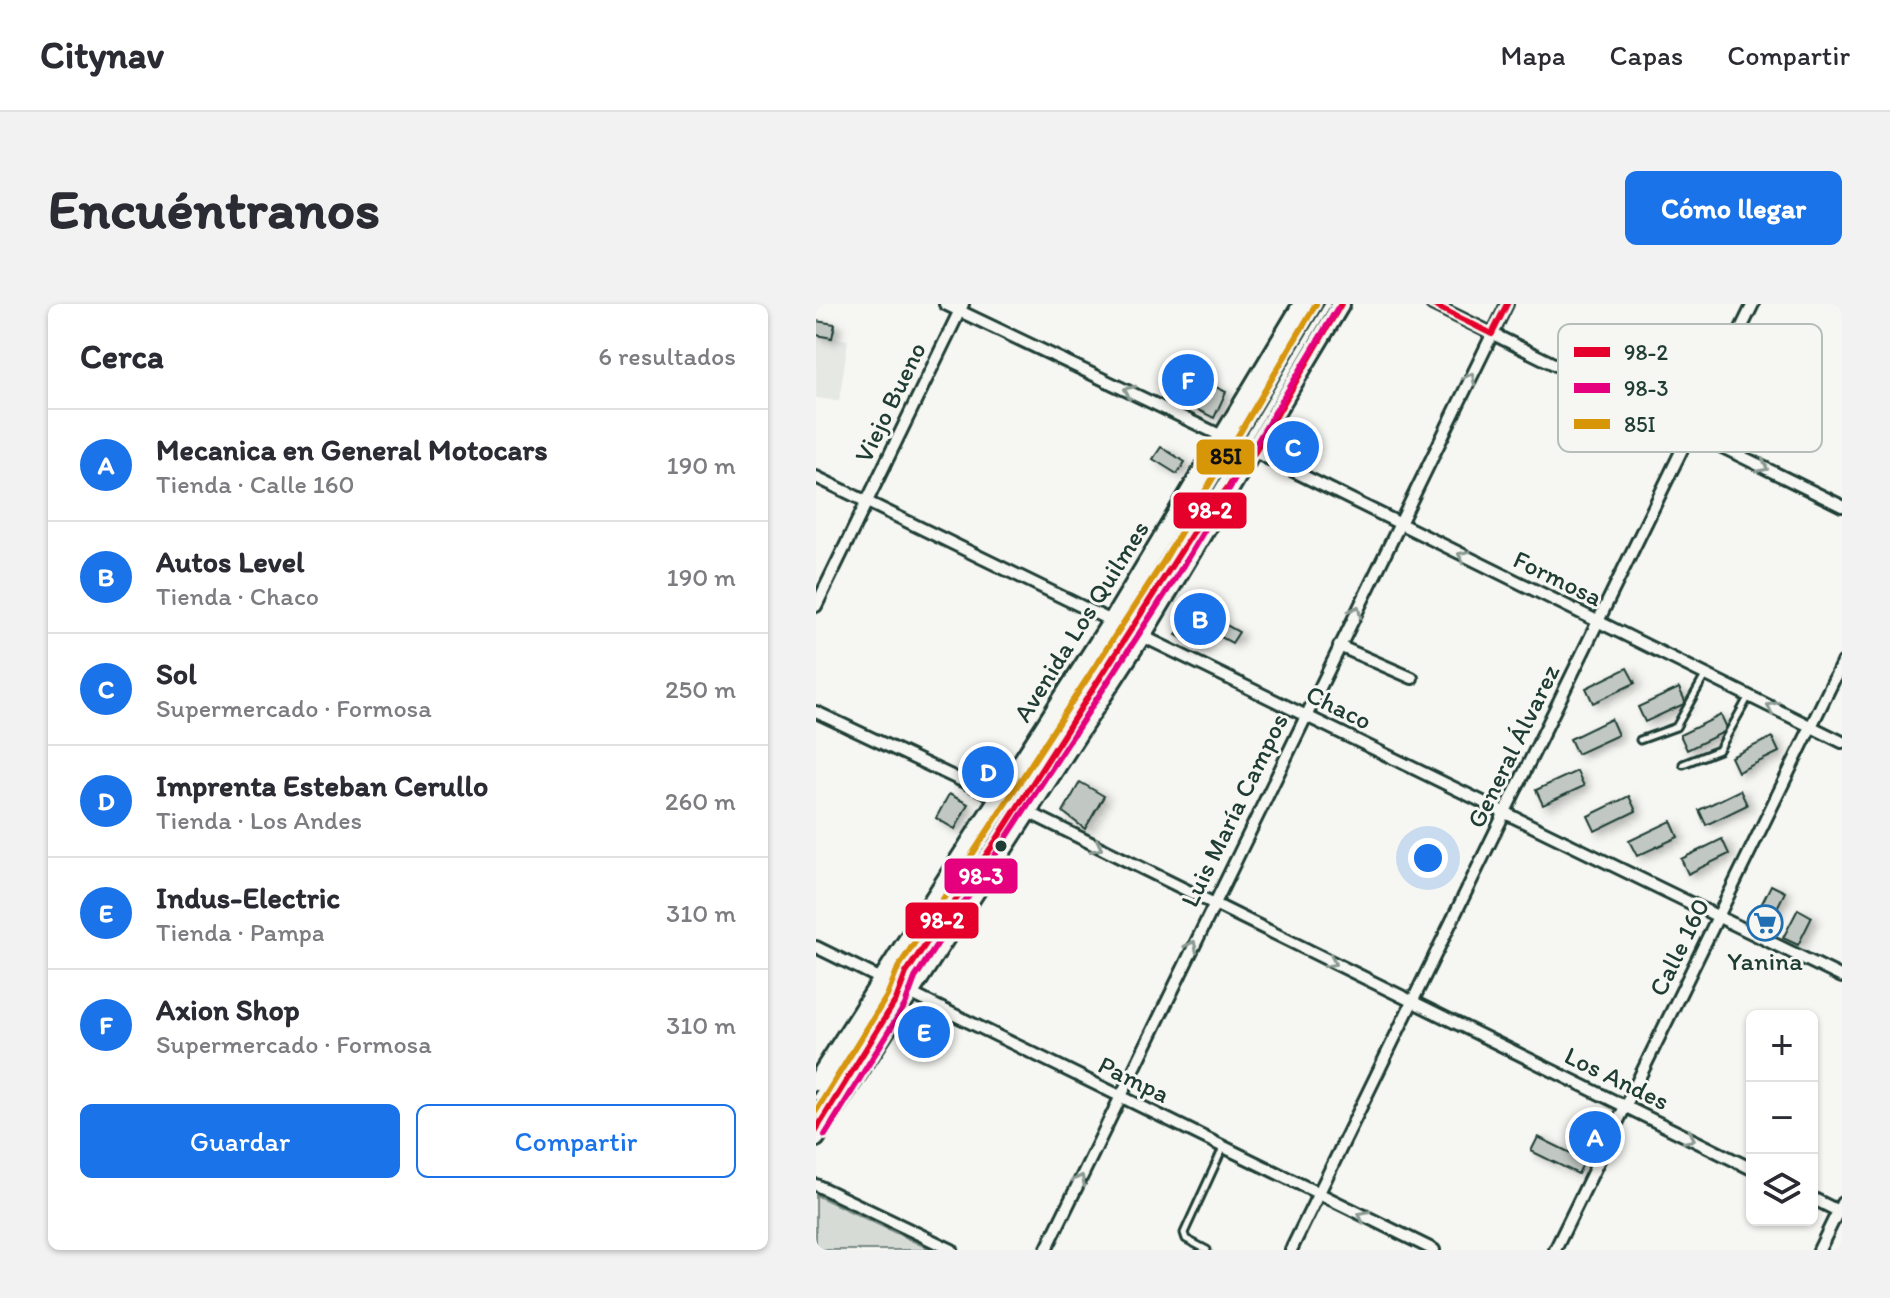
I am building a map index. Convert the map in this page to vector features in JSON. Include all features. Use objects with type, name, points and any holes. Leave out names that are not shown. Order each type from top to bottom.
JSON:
[{"type":"main road","name":"Avenida Los Quilmes","points":[[816,1082],[897,986],[1128,627],[1224,437],[1302,304]]},
{"type":"main road","name":"Avenida Los Quilmes","points":[[816,1138],[897,986],[1128,627],[1255,452],[1341,304]]},
{"type":"street","points":[[945,304],[961,307],[1224,437]]},
{"type":"street","points":[[1432,304],[1558,366]]},
{"type":"street","name":"Luis María Campos","points":[[1046,1250],[1507,304]]},
{"type":"street","name":"General Álvarez","points":[[1743,324],[1753,304]]},
{"type":"street","name":"Viejo Bueno","points":[[816,606],[961,307]]},
{"type":"street","name":"Formosa","points":[[1255,452],[1842,742]]},
{"type":"street","name":"General Álvarez","points":[[1291,1250],[1681,452]]},
{"type":"street","points":[[1733,452],[1842,506]]},
{"type":"street","name":"Chaco","points":[[816,477],[1842,977]]},
{"type":"street","points":[[1339,646],[1412,678]]},
{"type":"street","name":"Calle 160","points":[[1555,1250],[1842,663]]},
{"type":"street","name":"Los Andes","points":[[816,712],[1012,805],[1746,1166]]},
{"type":"street","name":"Pampa","points":[[816,947],[1434,1250]]},
{"type":"street","points":[[816,1185],[952,1250]]},
{"type":"street","points":[[1818,1200],[1841,1209],[1819,1250]]},
{"type":"lane","points":[[1128,627],[1314,304]]},
{"type":"lane","points":[[1192,534],[1328,304]]},
{"type":"lane","points":[[1128,627],[1192,534],[1255,452]]},
{"type":"lane","points":[[1640,740],[1660,736],[1676,727],[1706,673]]},
{"type":"lane","points":[[1683,764],[1719,750],[1749,695]]},
{"type":"lane","points":[[816,1097],[897,986]]},
{"type":"lane","points":[[816,1130],[897,986]]},
{"type":"lane","points":[[1207,1250],[1186,1239],[1184,1233],[1223,1147]]},
{"type":"shaded area","points":[[816,335],[848,340],[839,401],[816,398]]},
{"type":"shaded area","points":[[890,995],[894,997],[816,1116],[816,1109]]},
{"type":"shaded area","points":[[816,1195],[932,1250],[816,1250]]},
{"type":"building","points":[[816,321],[835,324],[832,338],[816,335]]},
{"type":"building","points":[[1198,378],[1226,392],[1214,418],[1186,404]]},
{"type":"building","points":[[1295,432],[1311,442],[1296,467],[1284,459],[1283,451]]},
{"type":"building","points":[[1161,447],[1185,462],[1177,474],[1153,459]]},
{"type":"building","points":[[1192,606],[1239,632],[1232,643],[1210,631],[1200,649],[1176,635]]},
{"type":"building","points":[[1627,668],[1635,683],[1593,703],[1586,688]]},
{"type":"building","points":[[1679,688],[1686,703],[1645,722],[1638,707]]},
{"type":"building","points":[[1721,715],[1728,730],[1687,750],[1680,735]]},
{"type":"building","points":[[1611,719],[1618,735],[1577,754],[1570,739]]},
{"type":"building","points":[[1772,737],[1779,752],[1738,772],[1731,757]]},
{"type":"building","points":[[1577,771],[1584,786],[1543,805],[1536,790]]},
{"type":"building","points":[[1080,782],[1104,796],[1085,829],[1063,812]]},
{"type":"building","points":[[1740,790],[1747,805],[1706,825],[1699,810]]},
{"type":"building","points":[[949,794],[968,804],[955,829],[936,818]]},
{"type":"building","points":[[1629,796],[1636,811],[1595,831],[1588,816]]},
{"type":"building","points":[[1671,821],[1678,837],[1637,856],[1629,841]]},
{"type":"building","points":[[1722,839],[1729,854],[1688,874],[1681,859]]},
{"type":"building","points":[[1771,885],[1785,892],[1766,930],[1752,923]]},
{"type":"building","points":[[1798,909],[1812,917],[1798,945],[1783,938]]},
{"type":"building","points":[[924,1018],[936,1025],[924,1046],[912,1038]]},
{"type":"building","points":[[1594,1110],[1608,1118],[1596,1140],[1582,1133]]},
{"type":"building","points":[[1538,1137],[1585,1160],[1578,1174],[1531,1151]]},
{"type":"transit line","name":"85I","points":[[816,1111],[887,996],[898,968],[1162,564],[1316,304]]},
{"type":"transit line","name":"98-2","points":[[816,1130],[896,1000],[906,973],[995,842],[1192,534],[1255,452],[1341,304]]},
{"type":"transit line","name":"98-2","points":[[1432,304],[1492,334],[1507,304]]},
{"type":"transit line","name":"98-3","points":[[825,1135],[905,1005],[915,978],[1178,574],[1337,309]]},
{"type":"place","name":"Axion Shop","points":[[1188,380]]},
{"type":"place","name":"Sol","points":[[1293,447]]},
{"type":"place","name":"Autos Level","points":[[1200,619]]},
{"type":"place","name":"Imprenta Esteban Cerullo","points":[[988,772]]},
{"type":"place","name":"Yanina","points":[[1765,923]]},
{"type":"place","name":"Indus-Electric","points":[[924,1032]]},
{"type":"place","name":"Mecanica en General Motocars","points":[[1595,1137]]}]
